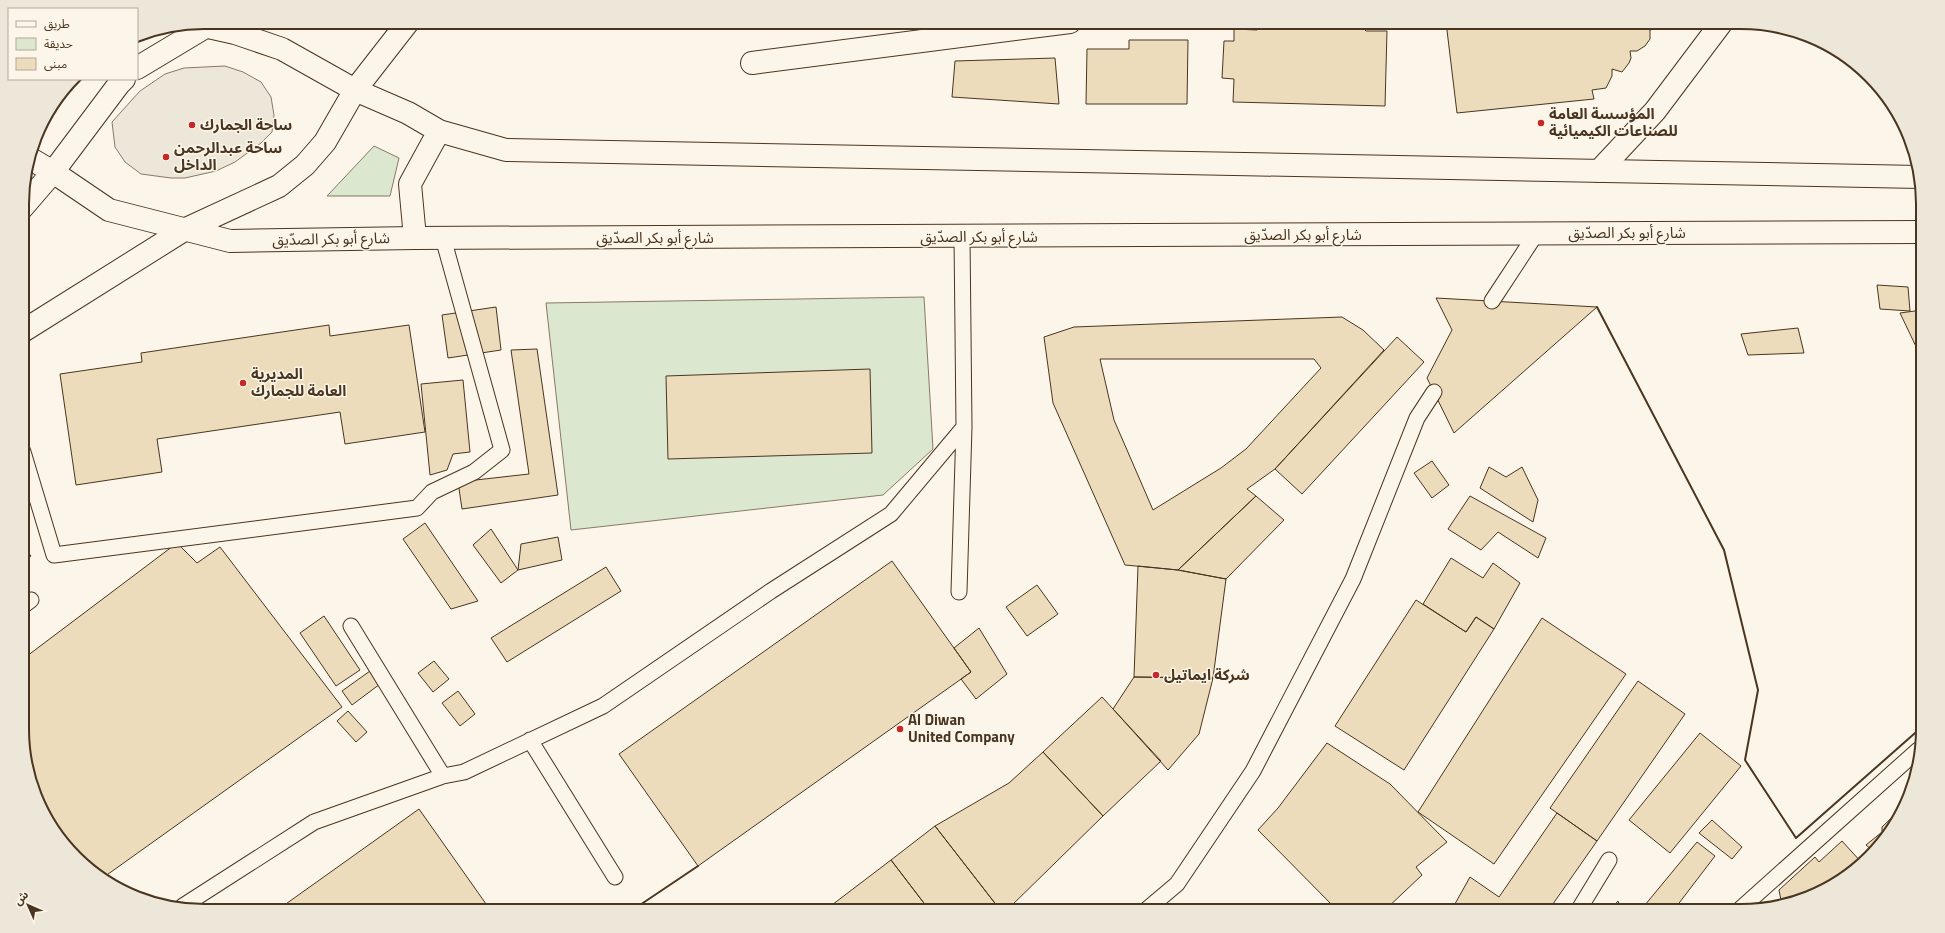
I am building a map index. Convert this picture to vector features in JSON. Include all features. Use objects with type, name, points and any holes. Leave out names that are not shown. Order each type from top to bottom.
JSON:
[{"type":"main road","points":[[138,67],[196,29]]},
{"type":"main road","points":[[221,29],[282,49],[355,90],[408,113],[439,131],[506,150],[1914,177]]},
{"type":"main road","points":[[29,327],[184,230],[279,186],[305,165],[326,142],[355,90],[403,29]]},
{"type":"main road","points":[[752,63],[1016,29]]},
{"type":"main road","points":[[1599,171],[1655,111],[1717,29]]},
{"type":"main road","points":[[29,200],[53,172],[118,84],[123,80]]},
{"type":"main road","points":[[415,238],[410,184],[439,131]]},
{"type":"main road","name":"شارع أبو بكر الصدّيق","points":[[34,161],[109,210],[230,241],[415,238],[1916,232]]},
{"type":"lane","points":[[1492,301],[1536,234]]},
{"type":"lane","points":[[959,592],[964,427],[962,237]]},
{"type":"lane","points":[[29,472],[54,555],[417,508],[432,492],[474,472],[502,450],[443,238]]},
{"type":"lane","points":[[1153,904],[1177,884],[1253,772],[1353,579],[1417,418],[1434,392]]},
{"type":"lane","points":[[187,903],[314,822],[443,776],[464,772],[603,706],[772,591],[891,514],[964,427]]},
{"type":"lane","points":[[351,626],[443,776]]},
{"type":"lane","points":[[530,740],[615,877]]},
{"type":"lane","points":[[1746,904],[1915,753]]},
{"type":"lane","points":[[1582,904],[1609,860]]},
{"type":"green space","points":[[374,146],[399,158],[390,196],[327,196]]},
{"type":"green space","points":[[924,297],[933,449],[883,495],[571,530],[546,303]]},
{"type":"shaded area","name":"ساحة الجمارك","points":[[225,66],[243,72],[261,82],[271,97],[274,115],[272,132],[261,143],[235,162],[216,171],[185,178],[171,178],[141,174],[125,162],[115,147],[112,122],[140,91],[165,74],[184,68]]},
{"type":"building","points":[[1234,29],[1364,29],[1366,31],[1387,31],[1385,106],[1233,102],[1234,79],[1222,78],[1224,41],[1234,41]]},
{"type":"building","points":[[1447,29],[1654,29],[1650,30],[1650,39],[1645,46],[1637,51],[1630,51],[1631,58],[1622,72],[1612,69],[1612,76],[1606,88],[1592,90],[1594,99],[1457,113]]},
{"type":"building","points":[[1129,40],[1188,40],[1187,104],[1086,104],[1087,49],[1129,49]]},
{"type":"building","points":[[1055,58],[1059,104],[952,97],[955,61]]},
{"type":"building","points":[[1877,285],[1908,287],[1910,311],[1880,309]]},
{"type":"building","points":[[1436,298],[1597,307],[1454,433],[1427,378],[1452,330]]},
{"type":"building","points":[[496,307],[501,350],[448,358],[442,315]]},
{"type":"building","points":[[1916,311],[1916,346],[1900,313]]},
{"type":"building","points":[[1342,317],[1363,330],[1384,350],[1275,469],[1247,489],[1256,496],[1178,570],[1125,565],[1053,403],[1044,337],[1074,327]],"holes":[[[1100,359],[1314,359],[1321,368],[1246,449],[1221,468],[1153,510],[1114,420]]]},
{"type":"building","points":[[329,325],[330,336],[409,325],[425,432],[345,444],[340,412],[157,439],[162,472],[76,485],[60,374],[142,362],[141,353]]},
{"type":"building","points":[[1798,328],[1804,353],[1748,355],[1741,334]]},
{"type":"building","points":[[1397,337],[1424,362],[1302,494],[1275,469]]},
{"type":"building","points":[[537,349],[558,495],[462,509],[458,482],[529,474],[511,350]]},
{"type":"building","points":[[870,369],[872,453],[668,459],[666,376]]},
{"type":"building","points":[[463,380],[470,452],[453,454],[447,470],[430,475],[421,384]]},
{"type":"building","points":[[1432,461],[1449,485],[1432,498],[1414,473]]},
{"type":"building","points":[[1489,467],[1506,477],[1522,467],[1538,500],[1533,522],[1480,488]]},
{"type":"building","points":[[1256,496],[1284,520],[1226,579],[1178,570]]},
{"type":"building","points":[[1470,496],[1546,538],[1538,558],[1498,532],[1481,550],[1448,529]]},
{"type":"building","points":[[425,523],[478,601],[451,609],[403,539]]},
{"type":"building","points":[[491,529],[518,570],[501,583],[473,545]]},
{"type":"building","points":[[558,537],[562,560],[518,570],[521,544]]},
{"type":"building","points":[[177,543],[197,563],[220,547],[342,707],[107,875],[80,853],[65,836],[52,816],[38,785],[32,763],[29,740],[29,654]]},
{"type":"building","points":[[1451,558],[1483,578],[1493,563],[1520,583],[1494,629],[1476,617],[1466,632],[1423,604]]},
{"type":"building","points":[[892,561],[971,672],[698,866],[619,754]]},
{"type":"building","points":[[1138,566],[1178,570],[1226,579],[1213,678],[1134,677]]},
{"type":"building","points":[[606,567],[621,591],[507,662],[491,638]]},
{"type":"building","points":[[1037,585],[1058,614],[1027,636],[1006,607]]},
{"type":"building","points":[[1416,600],[1466,632],[1476,617],[1494,629],[1404,770],[1335,726]]},
{"type":"building","points":[[324,616],[360,670],[336,686],[300,633]]},
{"type":"building","points":[[1542,618],[1626,674],[1494,864],[1418,812]]},
{"type":"building","points":[[979,628],[1007,674],[976,699],[961,679],[971,672],[954,648]]},
{"type":"building","points":[[434,661],[449,679],[433,692],[418,673]]},
{"type":"building","points":[[370,671],[380,684],[352,705],[342,691]]},
{"type":"building","points":[[1134,677],[1213,678],[1199,734],[1168,770],[1113,709]]},
{"type":"building","points":[[1638,681],[1685,714],[1597,841],[1550,808]]},
{"type":"building","points":[[458,691],[475,714],[460,726],[442,703]]},
{"type":"building","points":[[1102,697],[1161,761],[1103,816],[1043,752]]},
{"type":"building","points":[[348,711],[367,732],[356,742],[337,721]]},
{"type":"building","points":[[1700,733],[1741,766],[1670,853],[1629,820]]},
{"type":"building","points":[[1327,743],[1390,784],[1447,842],[1416,867],[1422,875],[1391,904],[1331,904],[1258,830],[1278,808]]},
{"type":"building","points":[[1043,752],[1103,816],[1013,904],[996,904],[935,826],[1009,783]]},
{"type":"building","points":[[419,809],[486,904],[286,904]]},
{"type":"building","points":[[1557,813],[1597,841],[1553,904],[1455,904],[1470,877],[1499,897]]},
{"type":"building","points":[[1892,817],[1880,836],[1869,848],[1866,845],[1882,832],[1882,827]]},
{"type":"building","points":[[1712,820],[1742,847],[1732,859],[1699,833]]},
{"type":"building","points":[[935,826],[996,904],[925,904],[891,860]]},
{"type":"building","points":[[1842,841],[1858,859],[1848,868],[1828,881],[1808,891],[1781,899],[1779,890],[1815,857],[1819,862]]},
{"type":"building","points":[[1697,842],[1715,856],[1678,904],[1646,904]]},
{"type":"building","points":[[891,860],[925,904],[833,904]]},
{"type":"wall","points":[[1597,307],[1724,550],[1758,690],[1745,760],[1796,838],[1916,732]]},
{"type":"wall","points":[[641,904],[698,866]]},
{"type":"place","name":"المؤسسة العامة للصناعات الكيميائية","points":[[1541,123]]},
{"type":"place","name":"ساحة الجمارك","points":[[192,125]]},
{"type":"place","name":"ساحة عبدالرحمن الداخل","points":[[166,157]]},
{"type":"place","name":"المديرية العامة للجمارك","points":[[243,383]]},
{"type":"place","name":"شركة ايماتيل","points":[[1156,675]]},
{"type":"place","name":"Al Diwan United Company","points":[[900,729]]}]
